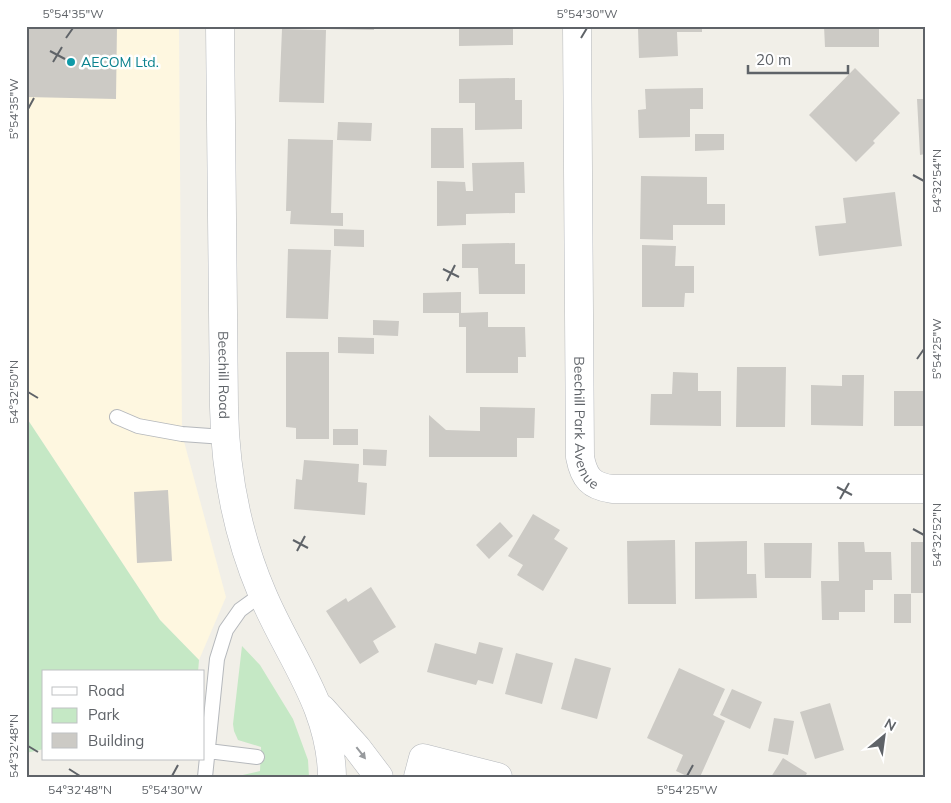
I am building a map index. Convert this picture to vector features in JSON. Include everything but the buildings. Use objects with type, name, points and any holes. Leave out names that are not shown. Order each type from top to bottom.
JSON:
[{"type":"street","name":"Beechill Road","points":[[220,26],[224,437],[230,489],[245,546],[262,594],[318,704],[328,739],[332,777]]},
{"type":"street","name":"Beechill Park Avenue","points":[[577,26],[580,457],[582,469],[589,479],[599,487],[612,489],[925,489]]},
{"type":"street","name":"Beechill Road","points":[[318,704],[357,748],[379,777]]},
{"type":"street","points":[[421,767],[498,777]]},
{"type":"lane","points":[[117,416],[138,426],[209,438],[224,437]]},
{"type":"lane","points":[[205,777],[217,659],[226,630],[240,610],[262,594]]},
{"type":"lane","points":[[208,751],[257,757]]},
{"type":"shaded area","points":[[26,26],[179,26],[182,434],[226,597],[199,660],[160,620],[26,417]]},
{"type":"green space","points":[[26,417],[160,620],[199,660],[198,670],[42,670],[42,749],[26,753]]},
{"type":"green space","points":[[242,646],[260,665],[293,719],[308,760],[309,777],[234,777],[260,771],[261,747],[238,740],[234,731],[233,724]]},
{"type":"place","name":"AECOM Ltd.","points":[[71,62]]}]
